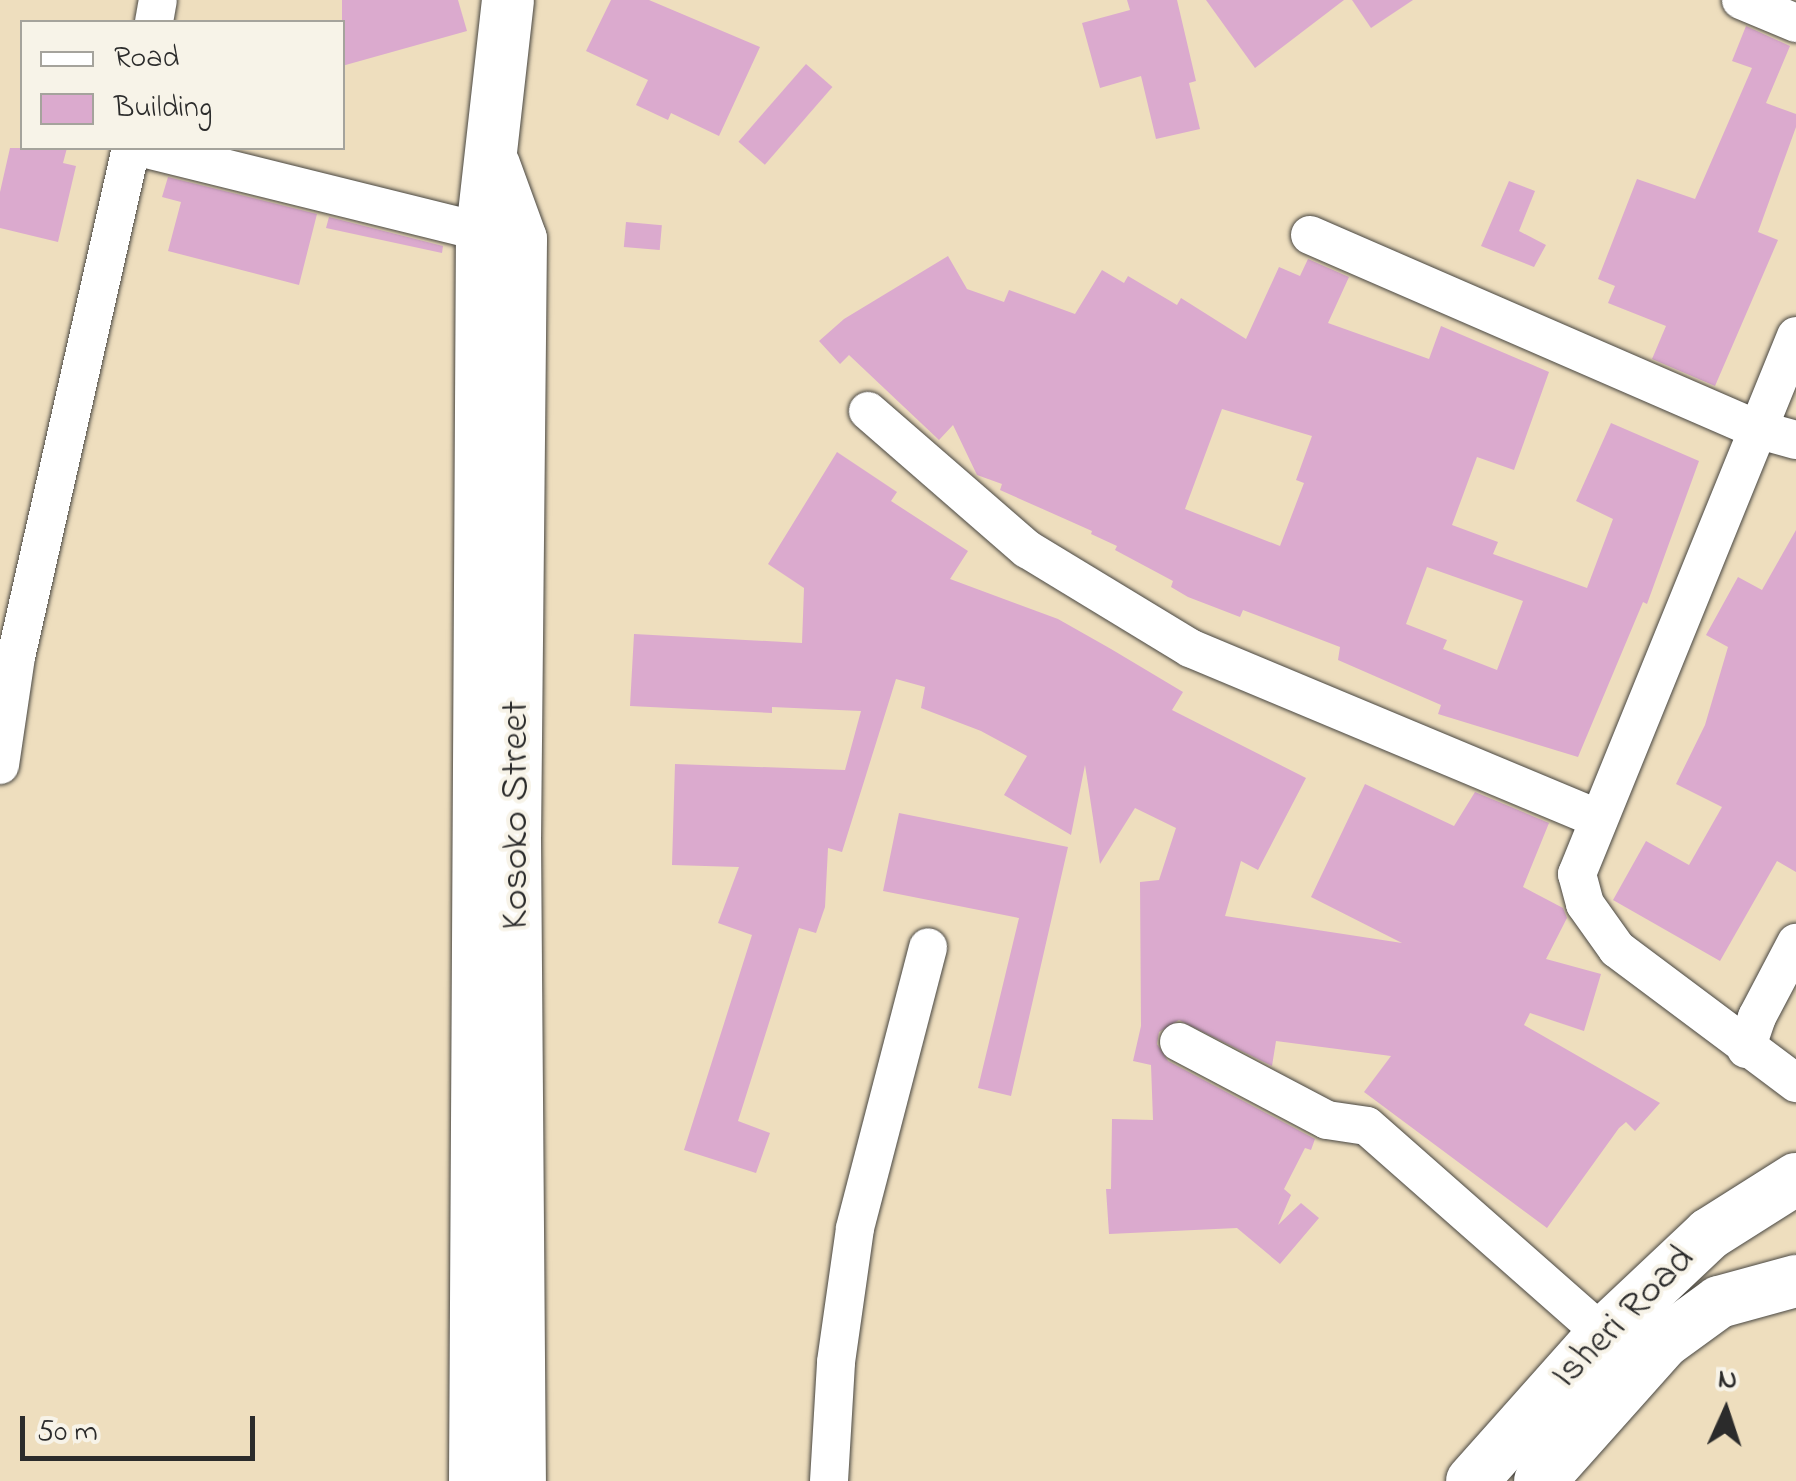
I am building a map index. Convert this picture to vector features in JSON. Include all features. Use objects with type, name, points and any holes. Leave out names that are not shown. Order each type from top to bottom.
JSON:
[{"type":"street","name":"Kosoko Street","points":[[508,0],[482,232],[495,1317],[520,1481]]},
{"type":"street","points":[[1741,0],[1796,23]]},
{"type":"street","points":[[0,765],[16,657],[131,150]]},
{"type":"street","points":[[150,150],[482,232]]},
{"type":"street","name":"Kosoko Street","points":[[475,1481],[495,1317],[516,837],[522,239],[490,155]]},
{"type":"street","points":[[1310,235],[1756,429],[1796,440]]},
{"type":"street","points":[[1796,336],[1577,874],[1586,904],[1618,949],[1796,1084]]},
{"type":"street","points":[[868,411],[1027,549],[1190,648],[1598,820]]},
{"type":"street","points":[[1746,1049],[1756,1017],[1796,943]]},
{"type":"street","points":[[828,1481],[836,1362],[855,1228],[928,947]]},
{"type":"street","points":[[1179,1042],[1327,1120],[1367,1126],[1603,1334]]},
{"type":"street","name":"Isheri Road","points":[[1472,1481],[1603,1334],[1709,1234],[1796,1179]]},
{"type":"street","name":"Isheri Road","points":[[1540,1481],[1664,1342],[1719,1302],[1796,1281]]},
{"type":"building","points":[[342,0],[458,0],[467,31],[345,65]]},
{"type":"building","points":[[611,0],[649,0],[760,47],[719,136],[671,113],[668,120],[636,105],[648,80],[586,51]]},
{"type":"building","points":[[1127,0],[1177,0],[1196,81],[1189,83],[1200,129],[1156,139],[1141,76],[1100,88],[1082,23],[1130,10]]},
{"type":"building","points":[[1206,0],[1344,0],[1255,68]]},
{"type":"building","points":[[1352,0],[1413,0],[1371,28]]},
{"type":"building","points":[[1746,26],[1790,46],[1766,103],[1796,114],[1796,127],[1758,232],[1778,240],[1715,386],[1652,359],[1666,326],[1608,303],[1615,286],[1598,279],[1637,179],[1695,199],[1752,68],[1732,61]]},
{"type":"building","points":[[806,64],[832,87],[765,165],[738,142]]},
{"type":"building","points":[[10,148],[66,150],[63,163],[76,166],[58,242],[0,228],[0,192]]},
{"type":"building","points":[[168,177],[317,214],[299,285],[168,251],[181,202],[162,197]]},
{"type":"building","points":[[1509,181],[1535,191],[1519,231],[1546,245],[1534,267],[1481,246]]},
{"type":"building","points":[[329,217],[443,246],[442,253],[326,228]]},
{"type":"building","points":[[626,222],[662,225],[660,250],[624,247]]},
{"type":"building","points":[[948,256],[967,289],[1004,302],[1009,290],[1075,314],[1102,270],[1124,283],[1128,276],[1177,305],[1181,298],[1246,339],[1279,267],[1300,276],[1308,259],[1349,277],[1328,323],[1429,359],[1441,326],[1549,372],[1514,470],[1477,457],[1452,525],[1498,542],[1493,554],[1587,588],[1613,519],[1576,501],[1611,423],[1699,461],[1647,604],[1643,602],[1578,757],[1438,714],[1441,705],[1338,660],[1340,647],[1243,610],[1240,617],[1188,597],[1171,587],[1173,581],[1115,550],[1117,546],[1091,534],[1092,531],[1000,490],[1002,484],[977,475],[953,425],[939,440],[849,355],[840,364],[819,341],[844,319]],"holes":[[[1222,409],[1312,436],[1296,480],[1304,483],[1280,546],[1185,509]],[[1427,567],[1523,601],[1497,670],[1443,649],[1447,640],[1406,624]]]},
{"type":"building","points":[[837,452],[897,492],[891,501],[968,551],[950,579],[1058,619],[1183,692],[1172,710],[1306,778],[1258,870],[1241,861],[1225,916],[1402,943],[1311,897],[1365,784],[1454,826],[1475,792],[1549,823],[1523,887],[1563,908],[1567,918],[1546,959],[1601,974],[1584,1031],[1530,1013],[1524,1025],[1660,1103],[1635,1131],[1626,1122],[1619,1128],[1547,1228],[1364,1092],[1391,1056],[1276,1041],[1272,1066],[1179,1020],[1159,1032],[1157,1044],[1168,1061],[1315,1139],[1311,1150],[1305,1148],[1284,1189],[1291,1195],[1278,1225],[1301,1203],[1319,1218],[1280,1264],[1237,1228],[1109,1234],[1106,1189],[1111,1189],[1112,1119],[1153,1120],[1151,1065],[1133,1061],[1141,1026],[1140,882],[1159,880],[1176,828],[1135,808],[1100,864],[1085,765],[1071,835],[1004,795],[1027,756],[981,731],[921,708],[925,687],[896,679],[842,852],[828,848],[825,907],[816,933],[799,928],[738,1121],[770,1133],[756,1173],[684,1150],[752,935],[718,923],[739,867],[672,865],[675,764],[845,770],[861,711],[772,707],[772,713],[630,706],[634,634],[802,643],[804,588],[768,564]]},
{"type":"building","points":[[1796,530],[1796,872],[1777,861],[1720,961],[1613,900],[1646,841],[1689,865],[1722,807],[1676,784],[1705,725],[1728,647],[1706,635],[1738,577],[1762,590]]},
{"type":"building","points":[[899,813],[1068,847],[1011,1096],[978,1088],[1019,918],[883,891]]}]
